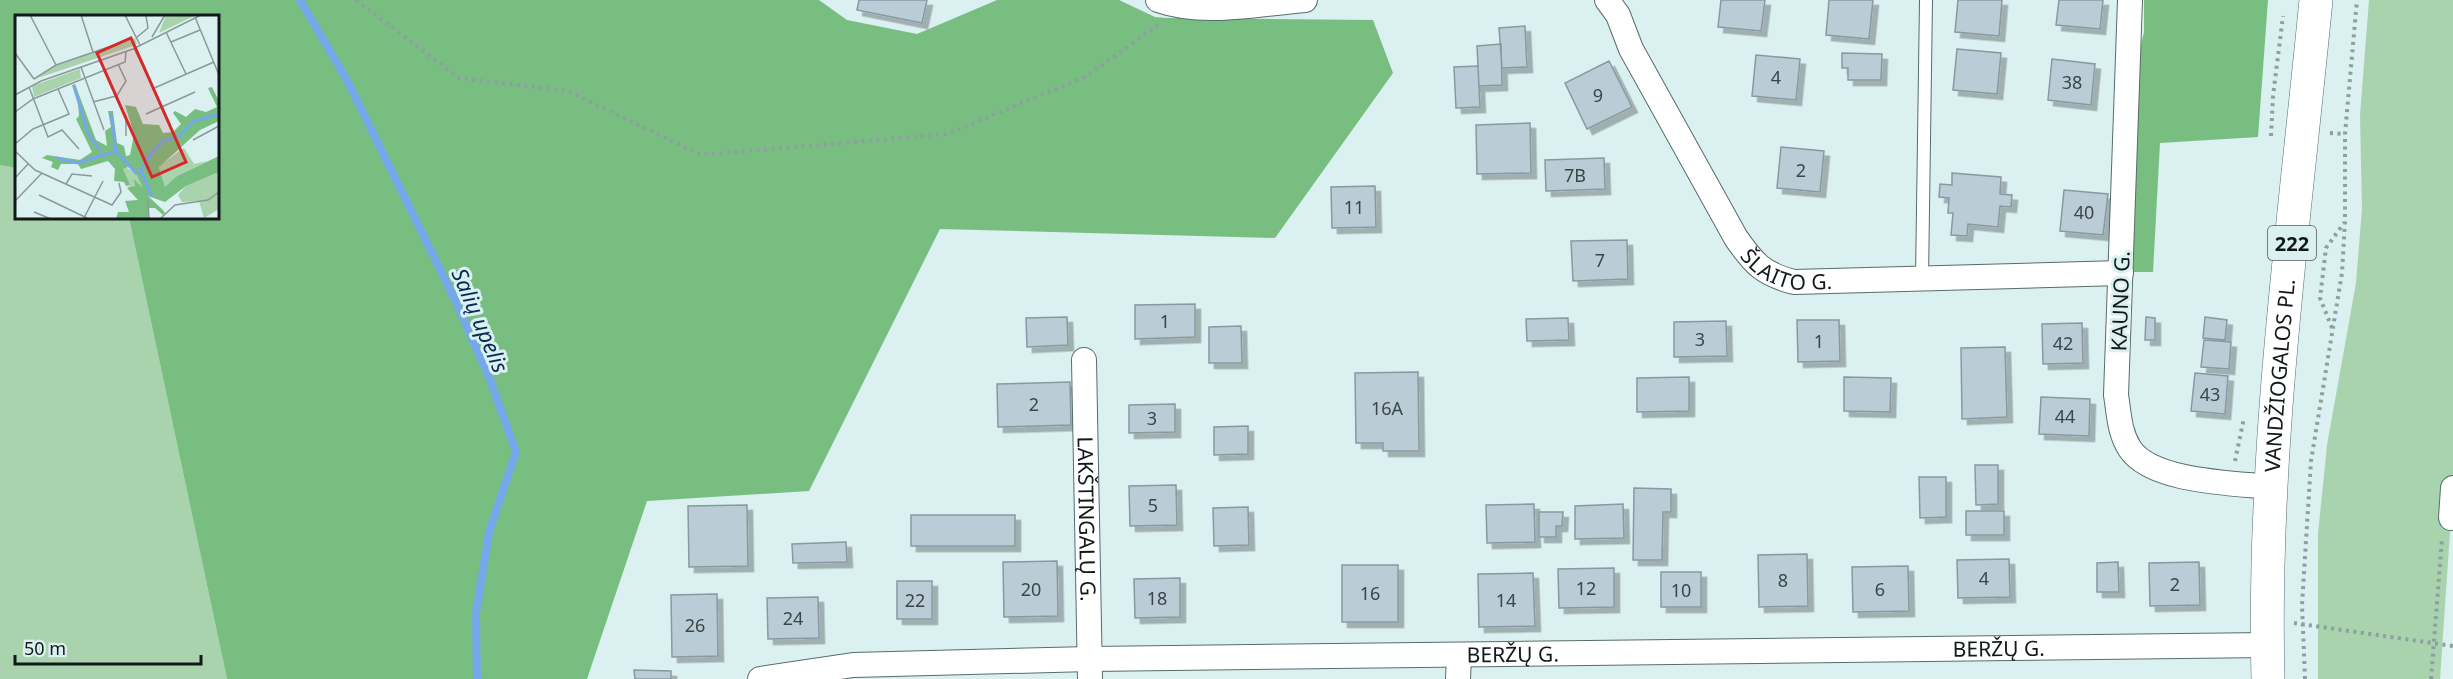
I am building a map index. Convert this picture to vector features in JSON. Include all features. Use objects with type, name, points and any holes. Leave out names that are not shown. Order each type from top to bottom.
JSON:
[{"type":"main road","name":"VANDŽIOGALOS PL.","points":[[2268,679],[2271,487],[2282,345],[2316,0]]},
{"type":"street","points":[[1167,3],[1217,8],[1305,0]]},
{"type":"street","name":"ŠLAITO G.","points":[[1607,0],[1617,15],[1631,49],[1736,238],[1751,260],[1765,272],[1794,282],[2121,273]]},
{"type":"street","name":"KAUNO G.","points":[[2130,0],[2116,394],[2121,430],[2138,459],[2152,468],[2170,474],[2271,487]]},
{"type":"street","name":"LAKŠTINGALŲ G.","points":[[1084,360],[1090,669]]},
{"type":"street","points":[[2446,524],[2453,488]]},
{"type":"street","name":"BERŽŲ G.","points":[[760,679],[853,665],[1090,669],[1458,667],[1501,653],[2267,633]]},
{"type":"lane","points":[[1922,279],[1926,0]]},
{"type":"path","points":[[356,0],[459,78],[568,91],[701,155],[947,134],[1087,76],[1167,18],[1167,3]]},
{"type":"path","points":[[2305,679],[2302,623],[2311,461],[2342,273],[2345,221],[2345,134],[2357,0]]},
{"type":"path","points":[[2332,328],[2320,298],[2326,248],[2345,221]]},
{"type":"path","points":[[2431,679],[2446,524]]},
{"type":"path","points":[[2267,633],[2302,623],[2453,646]]},
{"type":"green space","points":[[0,0],[819,0],[847,20],[917,34],[997,0],[1119,0],[1155,17],[1167,18],[1373,20],[1393,73],[1275,238],[940,229],[809,491],[647,501],[587,679],[227,679],[129,219],[219,219],[219,15],[15,15],[15,168],[0,165]]},
{"type":"green space","points":[[2144,0],[2268,0],[2258,137],[2160,143],[2153,272],[2132,272],[2138,57],[2144,32]]},
{"type":"green space","points":[[2369,0],[2453,0],[2453,488],[2440,679],[2318,679],[2318,534],[2327,445],[2356,283],[2362,209],[2360,115]]},
{"type":"green space","points":[[0,165],[15,168],[15,219],[129,219],[227,679],[0,679]]},
{"type":"building","points":[[859,0],[927,0],[922,23],[857,10]]},
{"type":"building","points":[[1721,0],[1765,0],[1761,31],[1718,27]]},
{"type":"building","points":[[1829,0],[1873,0],[1869,39],[1826,35]]},
{"type":"building","points":[[1958,0],[2002,0],[1999,36],[1955,32]]},
{"type":"building","points":[[2059,0],[2103,0],[2100,29],[2056,25]]},
{"type":"building","points":[[1525,26],[1527,67],[1502,68],[1499,28]]},
{"type":"building","points":[[1501,44],[1502,85],[1479,86],[1477,46]]},
{"type":"building","points":[[1957,49],[2001,53],[1997,94],[1953,90]]},
{"type":"building","points":[[1842,53],[1882,54],[1881,80],[1848,80],[1848,68],[1842,68]]},
{"type":"building","points":[[1756,55],[1800,59],[1796,100],[1752,96]]},
{"type":"building","points":[[2052,59],[2095,64],[2091,105],[2048,100]]},
{"type":"building","points":[[1609,61],[1632,107],[1587,129],[1565,83]]},
{"type":"building","points":[[1478,66],[1480,107],[1456,108],[1454,67]]},
{"type":"building","points":[[1530,123],[1531,173],[1477,174],[1476,125]]},
{"type":"building","points":[[1781,147],[1824,151],[1820,192],[1777,188]]},
{"type":"building","points":[[1604,158],[1605,189],[1546,191],[1545,160]]},
{"type":"building","points":[[1952,173],[2001,177],[2000,194],[2012,195],[2011,207],[2000,206],[1998,227],[1968,224],[1967,236],[1951,235],[1953,213],[1948,213],[1949,198],[1939,197],[1940,184],[1952,185]]},
{"type":"building","points":[[1375,186],[1376,227],[1332,228],[1331,187]]},
{"type":"building","points":[[2064,190],[2108,194],[2103,235],[2060,231]]},
{"type":"building","points":[[1627,240],[1628,279],[1573,281],[1571,241]]},
{"type":"building","points":[[1195,304],[1195,337],[1135,339],[1135,305]]},
{"type":"building","points":[[1067,317],[1068,345],[1027,347],[1026,318]]},
{"type":"building","points":[[2146,317],[2155,318],[2155,340],[2145,340]]},
{"type":"building","points":[[2205,317],[2227,320],[2225,340],[2203,338]]},
{"type":"building","points":[[1568,318],[1569,340],[1527,341],[1526,319]]},
{"type":"building","points":[[1797,320],[1839,320],[1840,361],[1798,362]]},
{"type":"building","points":[[1726,321],[1727,356],[1674,357],[1674,322]]},
{"type":"building","points":[[2082,323],[2083,363],[2043,364],[2042,324]]},
{"type":"building","points":[[1241,326],[1242,363],[1209,363],[1209,327]]},
{"type":"building","points":[[2204,340],[2231,342],[2229,369],[2201,367]]},
{"type":"building","points":[[2005,347],[2007,417],[1962,419],[1961,348]]},
{"type":"building","points":[[1418,372],[1419,451],[1383,451],[1383,443],[1356,443],[1355,373]]},
{"type":"building","points":[[2195,373],[2228,376],[2225,414],[2191,411]]},
{"type":"building","points":[[1689,377],[1689,411],[1637,412],[1637,378]]},
{"type":"building","points":[[1844,377],[1891,378],[1890,412],[1844,411]]},
{"type":"building","points":[[1070,382],[1071,425],[998,427],[997,384]]},
{"type":"building","points":[[2041,397],[2090,399],[2089,436],[2039,434]]},
{"type":"building","points":[[1175,404],[1175,432],[1129,433],[1129,405]]},
{"type":"building","points":[[1248,426],[1248,454],[1214,455],[1214,427]]},
{"type":"building","points":[[1975,465],[1998,465],[1998,504],[1976,505]]},
{"type":"building","points":[[1919,477],[1946,477],[1946,517],[1920,518]]},
{"type":"building","points":[[1176,485],[1177,525],[1130,526],[1129,486]]},
{"type":"building","points":[[1634,488],[1671,489],[1671,512],[1663,512],[1662,560],[1633,560]]},
{"type":"building","points":[[1534,504],[1535,542],[1487,543],[1486,505]]},
{"type":"building","points":[[1623,504],[1624,538],[1575,539],[1575,506]]},
{"type":"building","points":[[747,505],[748,566],[689,567],[688,506]]},
{"type":"building","points":[[1248,507],[1249,545],[1214,546],[1213,508]]},
{"type":"building","points":[[1966,511],[2004,511],[2004,535],[1966,535]]},
{"type":"building","points":[[1539,512],[1563,512],[1562,526],[1556,526],[1556,537],[1539,537]]},
{"type":"building","points":[[911,515],[1015,515],[1015,546],[911,546]]},
{"type":"building","points":[[846,542],[847,562],[793,563],[792,544]]},
{"type":"building","points":[[1807,554],[1808,606],[1759,607],[1758,555]]},
{"type":"building","points":[[2009,559],[2010,597],[1958,598],[1957,560]]},
{"type":"building","points":[[1057,561],[1058,616],[1004,617],[1003,562]]},
{"type":"building","points":[[2118,562],[2119,592],[2097,592],[2097,563]]},
{"type":"building","points":[[2199,562],[2200,605],[2150,606],[2149,563]]},
{"type":"building","points":[[1342,565],[1398,565],[1398,622],[1342,622]]},
{"type":"building","points":[[1908,566],[1909,611],[1853,612],[1852,567]]},
{"type":"building","points":[[1614,568],[1614,607],[1559,608],[1558,569]]},
{"type":"building","points":[[1661,572],[1701,572],[1701,607],[1661,607]]},
{"type":"building","points":[[1533,573],[1535,626],[1479,627],[1478,574]]},
{"type":"building","points":[[1180,578],[1180,617],[1135,618],[1134,579]]},
{"type":"building","points":[[897,581],[932,581],[932,619],[897,619]]},
{"type":"building","points":[[717,594],[718,656],[672,657],[671,595]]},
{"type":"building","points":[[818,597],[819,638],[768,639],[767,598]]},
{"type":"building","points":[[634,670],[671,671],[671,679],[635,679]]},
{"type":"waterway","name":"Salių upelis","points":[[300,0],[348,82],[455,300],[491,382],[516,452],[489,532],[476,613],[477,679]]}]
